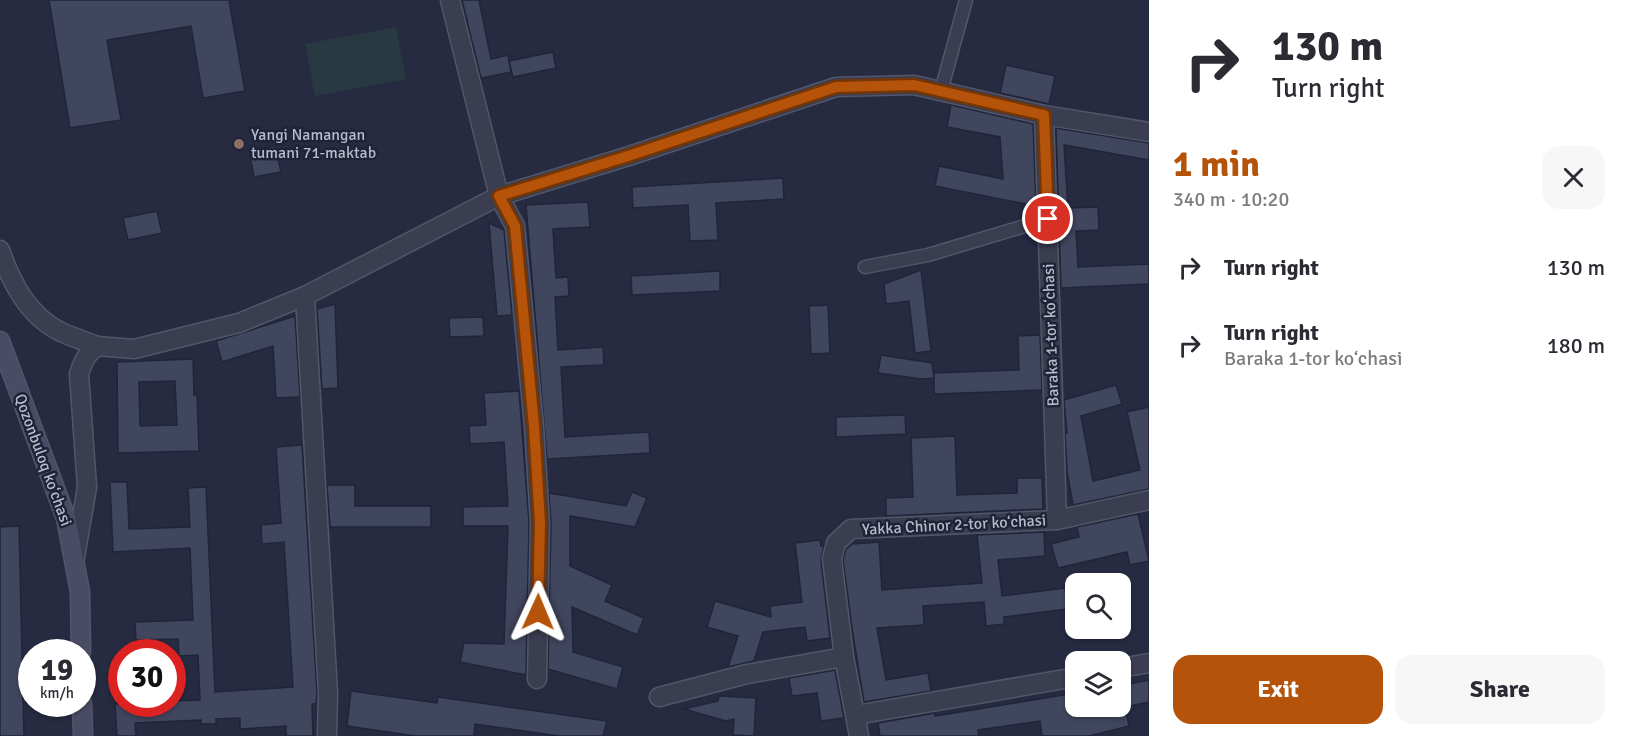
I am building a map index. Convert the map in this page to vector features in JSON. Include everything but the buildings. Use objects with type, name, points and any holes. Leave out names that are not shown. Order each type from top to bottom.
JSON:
[{"type":"main road","name":"Qozonbuloq koʻchasi","points":[[0,341],[66,518],[80,592],[81,639]]},
{"type":"main road","points":[[82,717],[82,736]]},
{"type":"street","points":[[450,0],[499,196],[515,226],[534,426],[540,523],[537,679]]},
{"type":"street","points":[[0,250],[20,296],[37,315],[58,331],[97,346],[134,349],[239,323],[305,296],[499,196],[836,87],[914,85],[1044,115],[1149,132]]},
{"type":"street","name":"Baraka 1-tor koʻchasi","points":[[1044,115],[1057,520]]},
{"type":"street","points":[[305,296],[328,693],[327,736]]},
{"type":"street","points":[[75,557],[87,487],[79,374],[88,353],[97,346]]},
{"type":"street","name":"Yakka Chinor 2-tor koʻchasi","points":[[859,736],[844,657],[832,559],[836,543],[851,529],[1057,520],[1149,500]]},
{"type":"street","points":[[659,698],[747,674],[844,657]]},
{"type":"street","points":[[1131,666],[1149,663]]},
{"type":"street","points":[[855,715],[1065,680]]},
{"type":"lane","points":[[941,92],[966,0]]},
{"type":"lane","points":[[864,267],[927,255],[1048,219]]},
{"type":"shaded area","points":[[396,27],[406,79],[315,96],[305,44]]},
{"type":"place","name":"Yangi Namangan tumani 71-maktab","points":[[239,144]]},
{"type":"route","points":[[538,612],[540,523],[534,426],[515,226],[499,196],[836,87],[914,85],[1044,115],[1048,219]]}]
